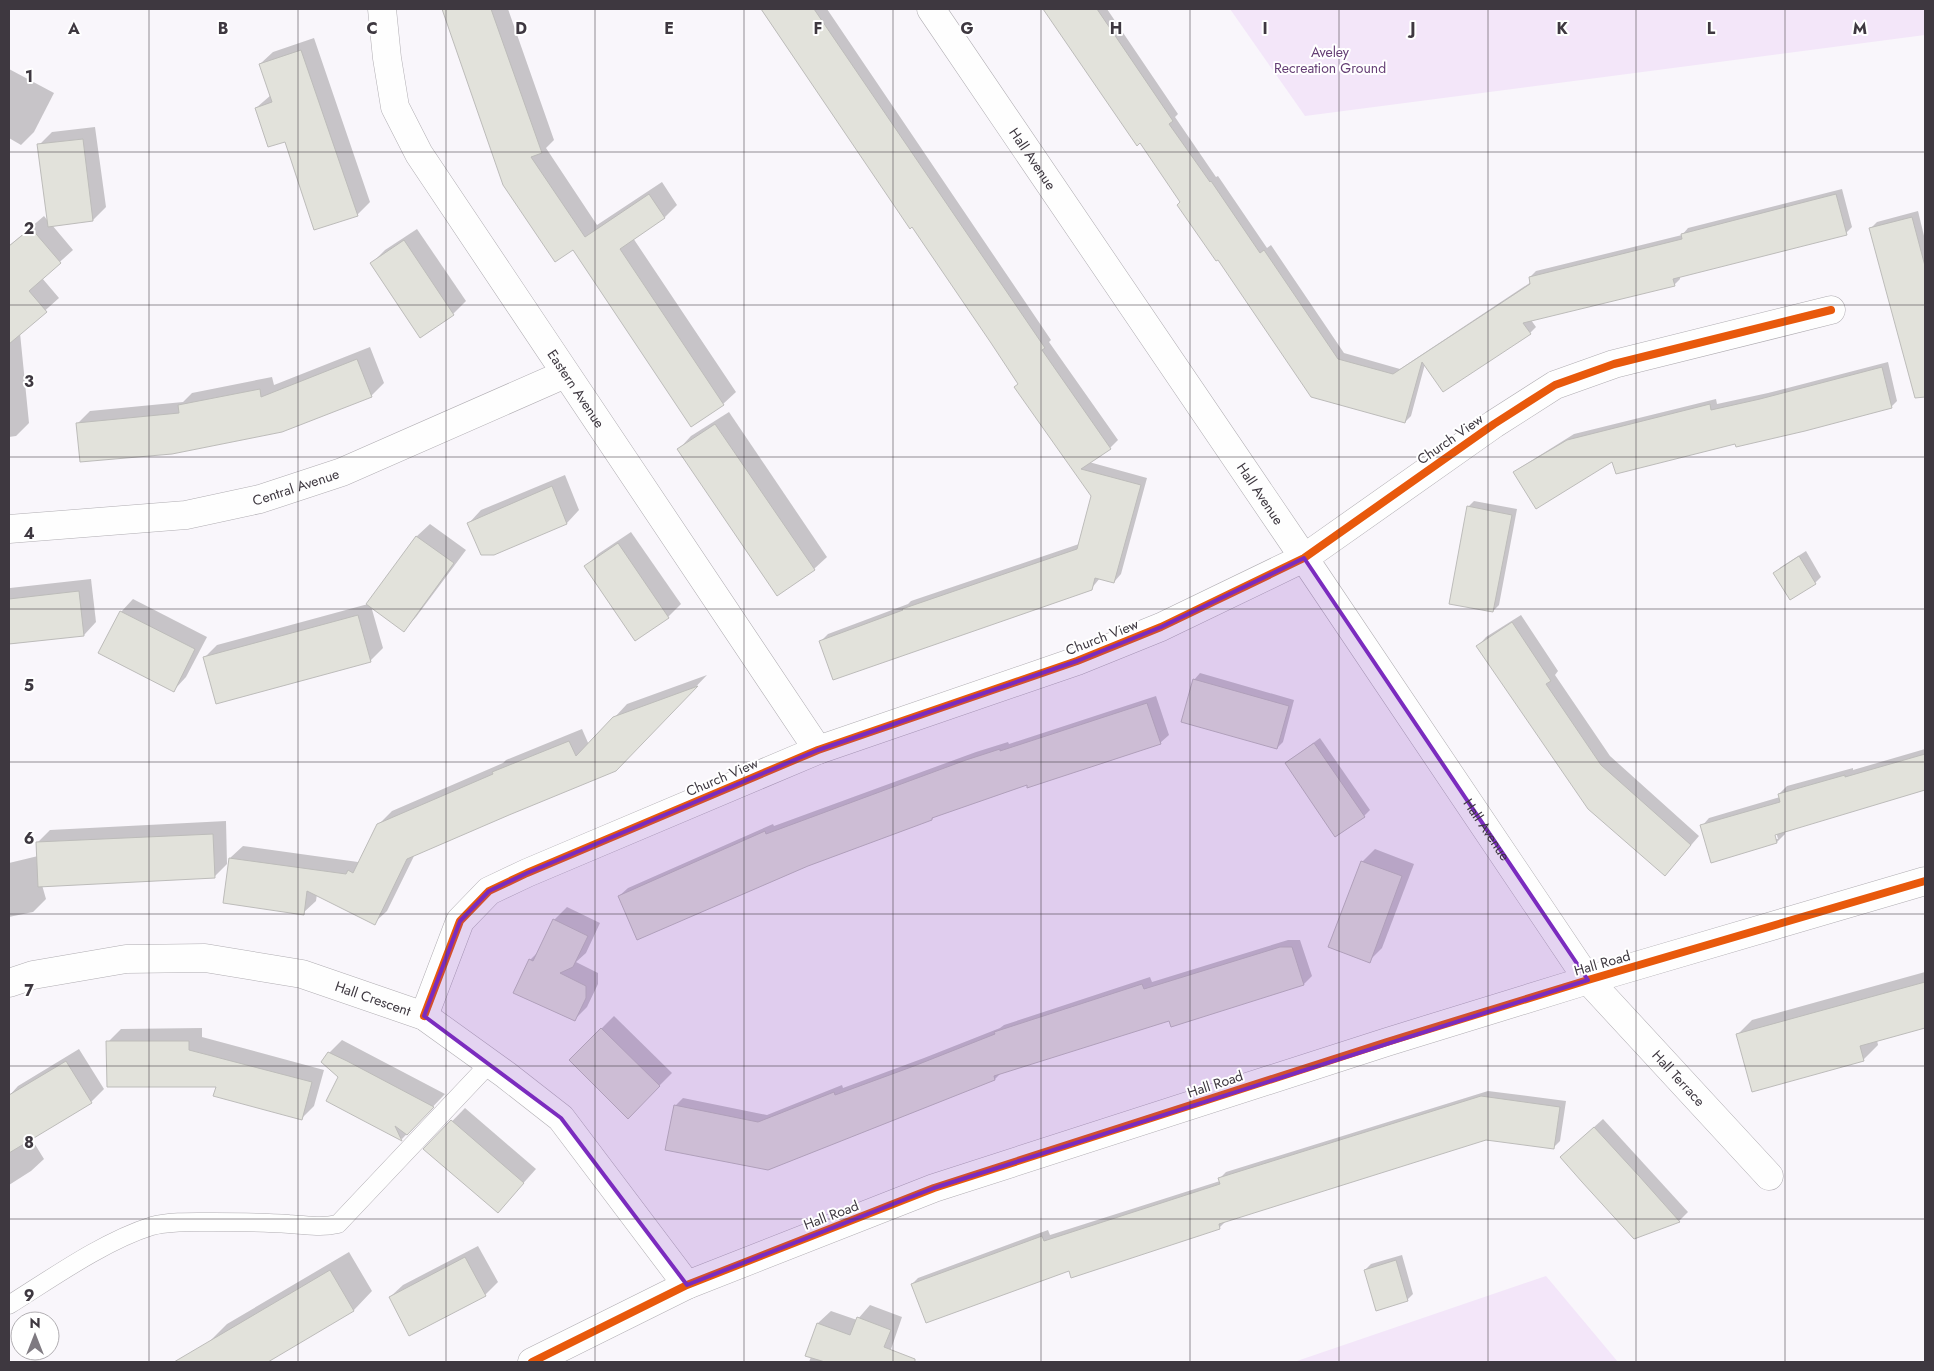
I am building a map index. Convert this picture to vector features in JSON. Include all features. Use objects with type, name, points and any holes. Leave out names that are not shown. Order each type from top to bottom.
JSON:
[{"type":"street","name":"Eastern Avenue","points":[[382,9],[395,107],[418,154],[818,750]]},
{"type":"street","name":"Hall Avenue","points":[[931,9],[1588,980]]},
{"type":"street","name":"Church View","points":[[424,1016],[460,921],[489,891],[528,872],[818,750],[1077,661],[1162,627],[1304,558],[1486,429],[1555,385],[1614,364],[1830,310]]},
{"type":"street","name":"Central Avenue","points":[[9,529],[186,515],[260,499],[342,472],[565,374]]},
{"type":"street","name":"Hall Road","points":[[532,1362],[687,1285],[934,1188],[1387,1042],[1588,980],[1925,882]]},
{"type":"street","name":"Hall Crescent","points":[[9,983],[34,975],[126,960],[206,958],[302,974],[424,1016],[490,1063],[560,1118],[687,1285]]},
{"type":"street","name":"Hall Terrace","points":[[1588,980],[1769,1176]]},
{"type":"lane","points":[[9,1305],[90,1256],[126,1237],[154,1226],[184,1222],[289,1224],[323,1227],[338,1224],[490,1063]]},
{"type":"highlighted area","points":[[1304,558],[1588,980],[934,1188],[687,1285],[561,1118],[424,1016],[460,921],[489,891],[527,873],[818,750],[1077,661],[1161,627]]},
{"type":"green space","name":"Aveley Recreation Ground","points":[[1230,9],[1925,9],[1925,35],[1305,116]]},
{"type":"green space","points":[[1546,1276],[1618,1362],[1294,1362]]},
{"type":"building","points":[[442,9],[491,9],[542,153],[531,157],[585,237],[649,194],[665,218],[620,249],[724,405],[691,427],[573,250],[555,262],[503,185]]},
{"type":"building","points":[[761,9],[814,9],[1045,348],[1042,350],[1111,449],[1081,469],[1141,485],[1114,583],[1095,578],[1092,590],[833,680],[819,641],[902,609],[1077,549],[1091,496],[1014,387],[1018,384],[991,343],[912,227],[910,229]]},
{"type":"building","points":[[1043,9],[1097,9],[1173,121],[1169,124],[1260,253],[1264,250],[1338,359],[1393,374],[1530,284],[1529,277],[1682,239],[1681,234],[1836,194],[1847,235],[1673,279],[1675,286],[1523,323],[1531,334],[1443,392],[1422,362],[1405,423],[1311,397],[1218,260],[1216,261],[1177,205],[1180,202],[1140,143],[1137,146]]},
{"type":"building","points":[[301,50],[358,216],[314,230],[285,142],[268,147],[255,108],[272,102],[259,64]]},
{"type":"building","points":[[83,139],[93,221],[48,227],[37,144]]},
{"type":"building","points":[[1912,217],[1925,266],[1925,397],[1915,398],[1869,228]]},
{"type":"building","points":[[31,228],[61,263],[29,291],[47,312],[9,344],[9,246]]},
{"type":"building","points":[[404,240],[454,315],[420,338],[370,263]]},
{"type":"building","points":[[357,359],[372,397],[282,432],[172,454],[80,462],[76,423],[179,413],[178,405],[260,389],[261,397]]},
{"type":"building","points":[[1882,367],[1892,408],[1805,431],[1736,447],[1735,444],[1616,474],[1612,462],[1536,509],[1513,472],[1567,440],[1710,404],[1711,410],[1760,399]]},
{"type":"building","points":[[715,424],[815,570],[777,596],[677,449]]},
{"type":"building","points":[[552,486],[567,524],[494,555],[481,555],[467,523]]},
{"type":"building","points":[[1467,506],[1512,515],[1493,612],[1449,604]]},
{"type":"building","points":[[416,536],[454,563],[404,632],[366,604]]},
{"type":"building","points":[[618,543],[669,618],[635,641],[584,566]]},
{"type":"building","points":[[1799,556],[1816,584],[1790,600],[1773,573]]},
{"type":"building","points":[[79,591],[84,636],[9,644],[9,599]]},
{"type":"building","points":[[120,611],[195,649],[174,692],[98,653]]},
{"type":"building","points":[[358,615],[371,662],[216,704],[203,657]]},
{"type":"building","points":[[1512,622],[1551,681],[1546,684],[1601,765],[1691,845],[1665,876],[1588,809],[1476,646]]},
{"type":"building","points":[[1193,679],[1289,706],[1277,749],[1181,722]]},
{"type":"building","points":[[698,686],[616,771],[407,859],[375,925],[307,891],[304,915],[223,903],[229,858],[346,874],[348,870],[353,873],[377,824],[493,774],[492,772],[569,741],[576,756],[613,717]]},
{"type":"building","points":[[1147,703],[1161,744],[1027,788],[1027,785],[932,818],[932,820],[808,866],[637,940],[618,896],[765,831],[766,834],[966,760],[1000,749],[1000,751]]},
{"type":"building","points":[[1314,743],[1365,817],[1335,837],[1285,763]]},
{"type":"building","points":[[1925,754],[1925,790],[1775,835],[1777,843],[1711,863],[1700,825],[1780,802],[1778,794]]},
{"type":"building","points":[[213,834],[215,878],[38,887],[36,842]]},
{"type":"building","points":[[1361,861],[1402,876],[1370,963],[1328,947]]},
{"type":"building","points":[[553,919],[588,936],[573,967],[560,973],[586,986],[586,998],[575,1021],[513,993],[529,959],[533,961]]},
{"type":"building","points":[[1280,947],[1292,947],[1304,985],[1171,1027],[1169,1021],[994,1076],[995,1080],[768,1170],[665,1150],[674,1105],[758,1122],[834,1092],[835,1095],[914,1066],[995,1034],[994,1032],[1142,984],[1144,989]]},
{"type":"building","points":[[1925,982],[1925,1028],[1860,1046],[1864,1061],[1752,1092],[1736,1034]]},
{"type":"building","points":[[601,1028],[660,1086],[628,1119],[569,1060]]},
{"type":"building","points":[[106,1041],[189,1041],[189,1050],[312,1082],[302,1120],[213,1096],[216,1087],[107,1087]]},
{"type":"building","points":[[328,1052],[434,1107],[407,1135],[395,1126],[402,1141],[326,1101],[338,1077],[321,1062]]},
{"type":"building","points":[[66,1061],[92,1103],[9,1153],[9,1095]]},
{"type":"building","points":[[1481,1096],[1560,1107],[1554,1149],[1486,1140],[1219,1224],[1220,1229],[1071,1278],[1069,1271],[926,1323],[911,1284],[1042,1236],[1044,1241],[1220,1184],[1218,1178]]},
{"type":"building","points":[[451,1120],[524,1183],[498,1213],[423,1149]]},
{"type":"building","points":[[1594,1127],[1680,1222],[1634,1239],[1582,1182],[1560,1157]]},
{"type":"building","points":[[465,1257],[486,1296],[409,1336],[389,1297]]},
{"type":"building","points":[[1396,1260],[1408,1301],[1376,1311],[1364,1270]]},
{"type":"building","points":[[330,1270],[354,1311],[268,1362],[174,1362]]},
{"type":"building","points":[[857,1317],[891,1330],[884,1347],[915,1359],[915,1362],[825,1362],[805,1356],[817,1323],[850,1335]]},
{"type":"cycle path","points":[[424,1016],[460,921],[489,891],[527,873],[818,750],[1077,661],[1161,627],[1304,558],[1494,424],[1555,385],[1614,364],[1831,310]]},
{"type":"cycle path","points":[[532,1362],[687,1285],[934,1188],[1387,1042],[1588,980],[1925,881]]}]
